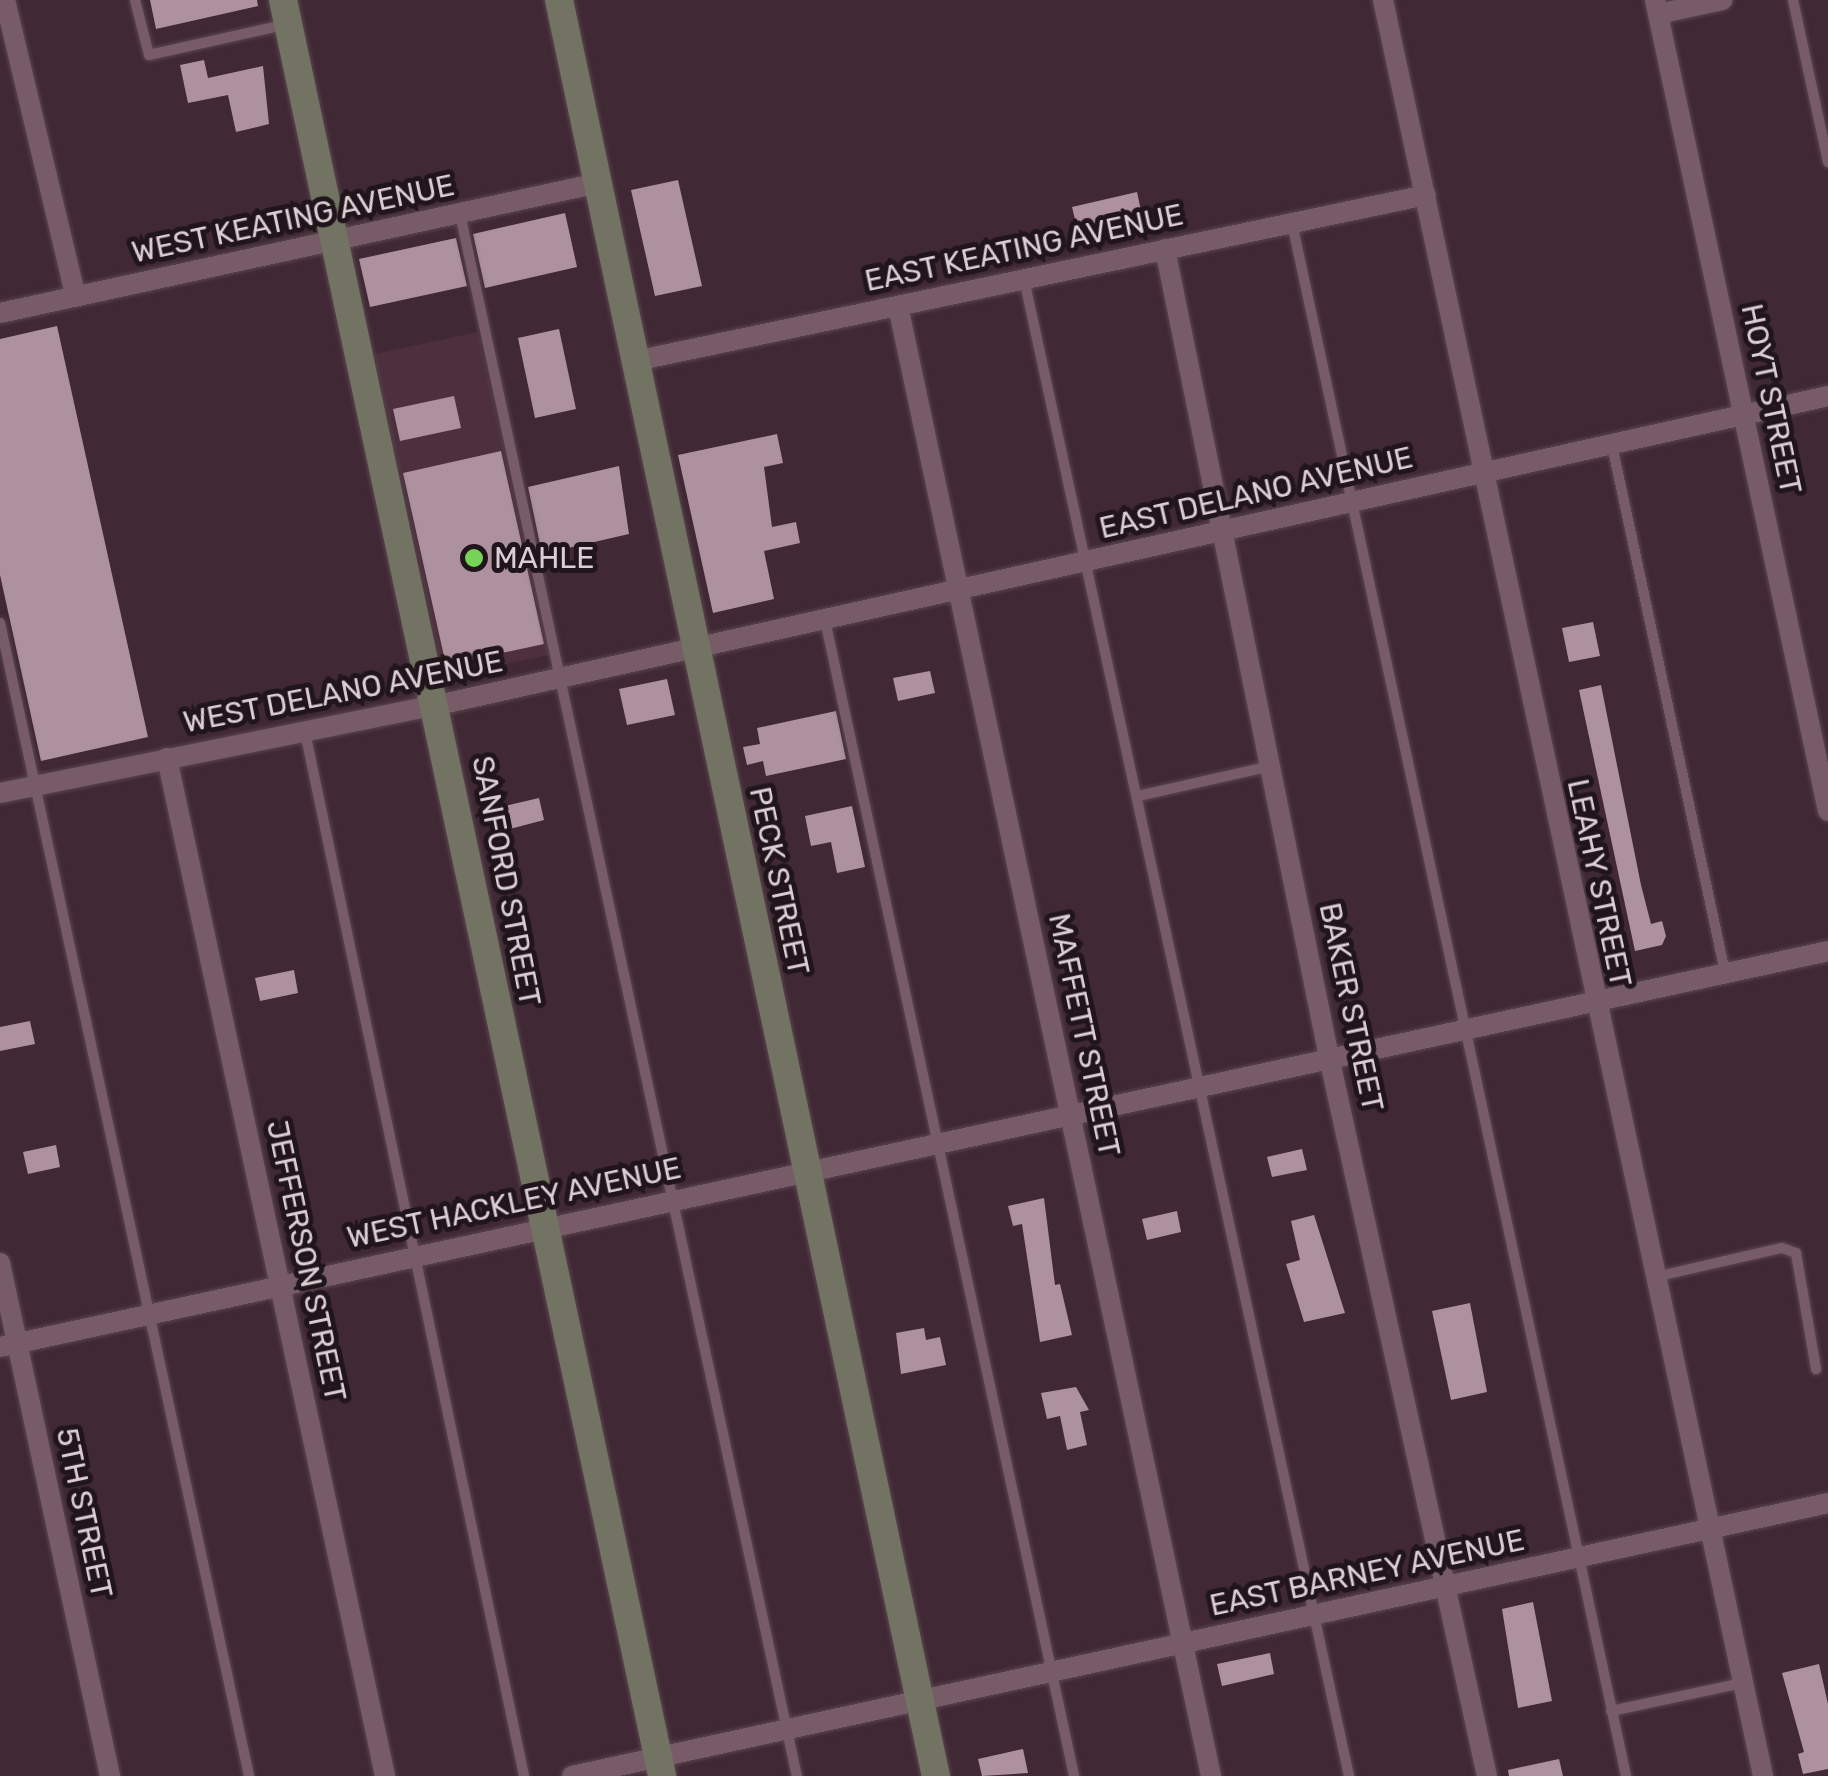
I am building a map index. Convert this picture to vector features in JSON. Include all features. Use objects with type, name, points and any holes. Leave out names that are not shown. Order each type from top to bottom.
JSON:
[{"type":"street","points":[[6,0],[76,297]]},
{"type":"street","name":"PECK STREET","points":[[558,0],[936,1776]]},
{"type":"street","name":"LEAHY STREET","points":[[1383,0],[1593,1000],[1763,1776]]},
{"type":"street","points":[[1656,7],[1722,0]]},
{"type":"street","name":"HOYT STREET","points":[[1656,7],[1828,811]]},
{"type":"street","name":"SANFORD STREET","points":[[286,12],[438,705],[542,1226],[660,1766]]},
{"type":"street","name":"WEST KEATING AVENUE","points":[[0,313],[598,182]]},
{"type":"street","name":"EAST KEATING AVENUE","points":[[635,361],[1426,194]]},
{"type":"street","name":"BAKER STREET","points":[[1164,249],[1329,1057],[1487,1776]]},
{"type":"street","name":"MAFFETT STREET","points":[[898,306],[963,590],[1211,1776]]},
{"type":"street","name":"EAST DELANO AVENUE","points":[[698,648],[1828,396]]},
{"type":"street","name":"WEST DELANO AVENUE","points":[[0,792],[438,705],[698,648]]},
{"type":"street","name":"JEFFERSON STREET","points":[[167,758],[386,1776]]},
{"type":"street","name":"WEST HACKLEY AVENUE","points":[[9,1345],[542,1226],[1828,951]]},
{"type":"street","name":"5TH STREET","points":[[0,1263],[9,1345],[110,1776]]},
{"type":"street","name":"EAST BARNEY AVENUE","points":[[572,1776],[660,1766],[786,1729],[1828,1503]]},
{"type":"lane","points":[[135,0],[148,55],[286,12]]},
{"type":"lane","points":[[1793,0],[1828,162]]},
{"type":"lane","points":[[460,213],[797,1776]]},
{"type":"lane","points":[[1292,222],[1626,1776]]},
{"type":"lane","points":[[1024,279],[1350,1776]]},
{"type":"lane","points":[[1612,444],[1724,972]]},
{"type":"lane","points":[[825,620],[1074,1776]]},
{"type":"lane","points":[[0,623],[249,1776]]},
{"type":"lane","points":[[305,731],[524,1776]]},
{"type":"lane","points":[[1138,796],[1271,766]]},
{"type":"lane","points":[[1654,1277],[1782,1248],[1796,1253],[1816,1369]]},
{"type":"lane","points":[[1611,1711],[1744,1683]]},
{"type":"shaded area","points":[[478,332],[549,655],[444,677],[374,354]]},
{"type":"building","points":[[150,0],[257,0],[258,6],[156,29]]},
{"type":"building","points":[[204,60],[208,78],[263,66],[269,124],[236,132],[228,95],[188,103],[180,65]]},
{"type":"building","points":[[678,180],[702,286],[655,296],[631,190]]},
{"type":"building","points":[[1137,192],[1144,225],[1080,240],[1072,207]]},
{"type":"building","points":[[565,213],[577,267],[485,288],[473,234]]},
{"type":"building","points":[[456,238],[467,286],[370,307],[359,259]]},
{"type":"building","points":[[57,326],[148,737],[41,761],[0,575],[0,339]]},
{"type":"building","points":[[559,329],[576,409],[535,418],[518,338]]},
{"type":"building","points":[[454,396],[461,428],[400,441],[393,409]]},
{"type":"building","points":[[777,434],[783,463],[764,467],[772,527],[796,522],[800,543],[764,551],[774,599],[713,613],[678,455]]},
{"type":"building","name":"MAHLE","points":[[501,451],[544,644],[446,665],[403,473]]},
{"type":"building","points":[[619,466],[629,534],[542,554],[528,487]]},
{"type":"building","points":[[1593,622],[1600,656],[1569,662],[1562,628]]},
{"type":"building","points":[[930,671],[935,693],[898,701],[893,678]]},
{"type":"building","points":[[667,679],[675,715],[627,725],[619,689]]},
{"type":"building","points":[[1601,685],[1651,924],[1662,921],[1666,936],[1662,945],[1635,951],[1579,690]]},
{"type":"building","points":[[836,711],[846,759],[766,776],[763,761],[747,765],[743,747],[760,744],[757,728]]},
{"type":"building","points":[[539,798],[544,820],[510,829],[505,806]]},
{"type":"building","points":[[852,806],[865,867],[837,873],[831,842],[811,846],[805,816]]},
{"type":"building","points":[[294,970],[298,993],[260,1001],[255,978]]},
{"type":"building","points":[[30,1021],[35,1044],[0,1051],[0,1027]]},
{"type":"building","points":[[56,1145],[60,1167],[28,1174],[23,1152]]},
{"type":"building","points":[[1302,1149],[1307,1170],[1272,1177],[1267,1157]]},
{"type":"building","points":[[1044,1198],[1055,1285],[1060,1284],[1072,1335],[1040,1342],[1022,1224],[1013,1226],[1008,1206]]},
{"type":"building","points":[[1177,1211],[1181,1232],[1147,1240],[1142,1219]]},
{"type":"building","points":[[1314,1215],[1345,1313],[1304,1322],[1286,1264],[1300,1260],[1291,1221]]},
{"type":"building","points":[[1470,1303],[1487,1392],[1451,1400],[1432,1311]]},
{"type":"building","points":[[924,1328],[926,1340],[940,1337],[946,1365],[901,1374],[896,1333]]},
{"type":"building","points":[[1076,1387],[1089,1410],[1080,1412],[1087,1445],[1067,1450],[1060,1416],[1047,1419],[1041,1393]]},
{"type":"building","points":[[1533,1602],[1552,1701],[1518,1708],[1502,1609]]},
{"type":"building","points":[[1270,1653],[1274,1674],[1222,1686],[1217,1664]]},
{"type":"building","points":[[1819,1664],[1828,1704],[1828,1769],[1803,1774],[1798,1754],[1804,1752],[1782,1673]]},
{"type":"building","points":[[1023,1749],[1028,1773],[982,1776],[978,1759]]},
{"type":"building","points":[[1559,1759],[1563,1776],[1509,1776],[1508,1770]]},
{"type":"place","name":"MAHLE","points":[[474,558]]}]
